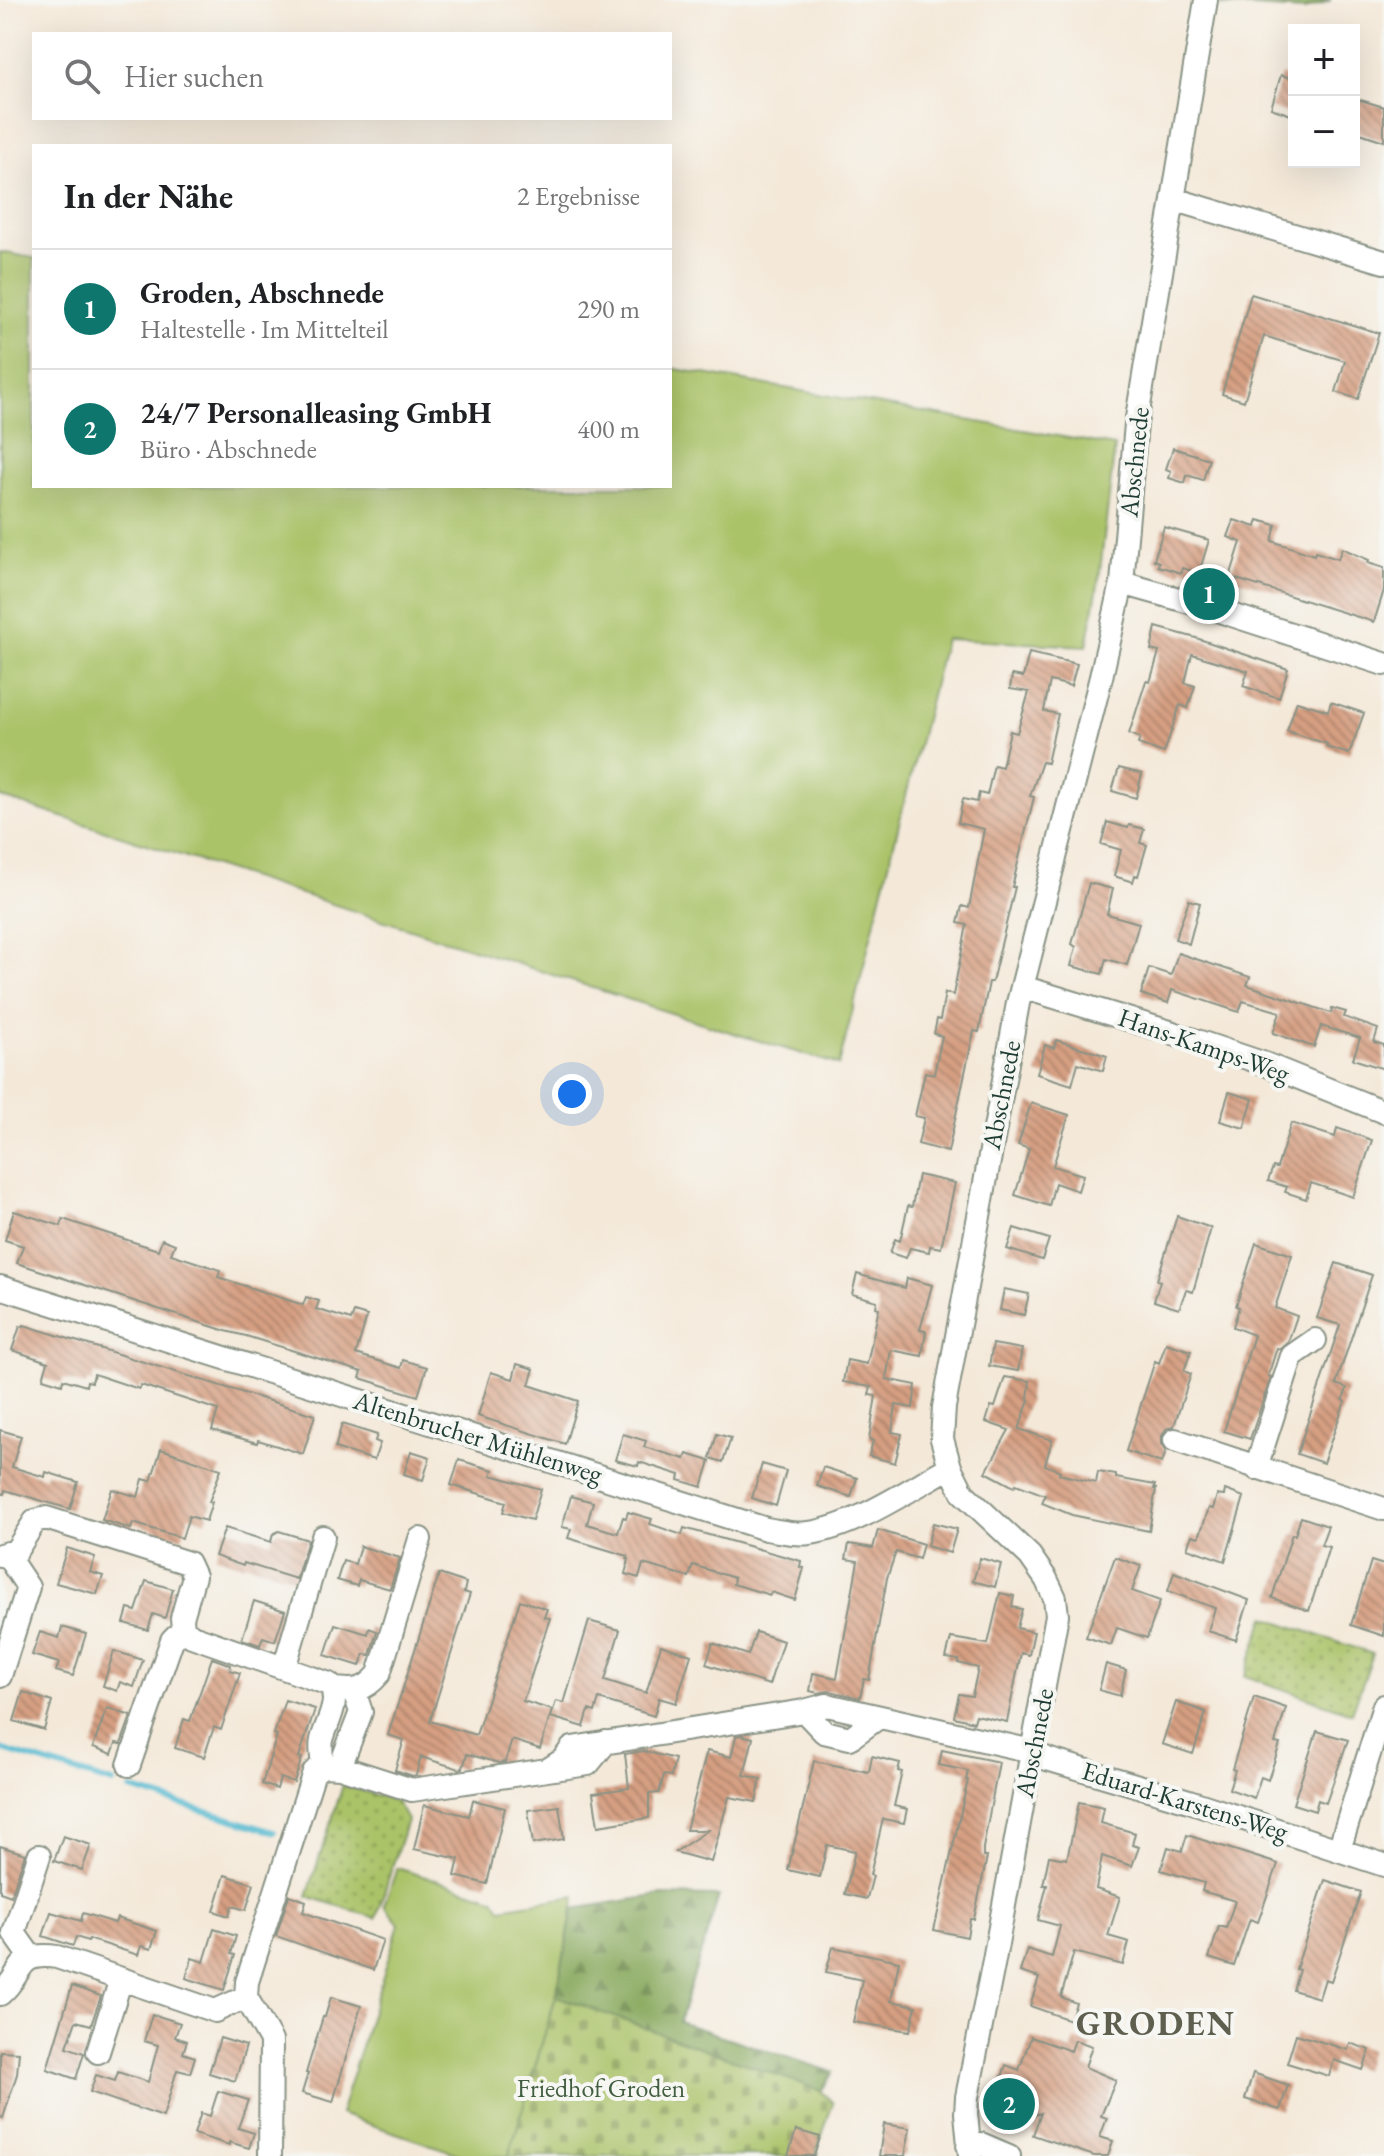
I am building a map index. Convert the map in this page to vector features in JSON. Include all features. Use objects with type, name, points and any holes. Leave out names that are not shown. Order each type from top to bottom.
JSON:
[{"type":"street","name":"Abschnede","points":[[969,2150],[967,2097],[1057,1615],[1055,1598],[1030,1556],[963,1493],[950,1467],[942,1439],[944,1407],[1022,987],[1122,583],[1136,424],[1206,0]]},
{"type":"street","points":[[1173,199],[1384,262]]},
{"type":"street","points":[[1122,583],[1384,664]]},
{"type":"street","name":"Hans-Kamps-Weg","points":[[1022,987],[1265,1064],[1384,1112]]},
{"type":"street","name":"Altenbrucher Mühlenweg","points":[[0,1287],[766,1529],[793,1534],[841,1525],[950,1467]]},
{"type":"street","points":[[1256,1468],[1292,1356],[1315,1340]]},
{"type":"street","points":[[1175,1440],[1384,1509]]},
{"type":"street","points":[[0,1676],[28,1587],[3,1555],[16,1551],[35,1521],[46,1518],[188,1563],[194,1576],[182,1618],[183,1629],[192,1636],[343,1690],[369,1686],[379,1674],[420,1539]]},
{"type":"street","points":[[284,1668],[323,1537]]},
{"type":"street","points":[[129,1765],[172,1640],[183,1629]]},
{"type":"street","points":[[270,2156],[271,2041],[246,1997],[247,1982],[314,1772],[332,1766],[321,1743],[334,1702],[343,1690]]},
{"type":"street","points":[[1339,1850],[1384,1708]]},
{"type":"street","name":"Eduard-Karstens-Weg","points":[[332,1766],[412,1790],[588,1764],[606,1742],[804,1711],[824,1732],[850,1738],[879,1717],[1032,1751],[1047,1759],[1189,1801],[1384,1865]]},
{"type":"street","points":[[31,1957],[14,1933],[39,1856]]},
{"type":"street","points":[[0,1994],[13,1983],[21,1964],[41,1955],[57,1957],[215,2011],[246,1997]]},
{"type":"street","points":[[98,2052],[121,1979]]},
{"type":"street","points":[[969,2150],[981,2144],[1009,2156]]},
{"type":"green space","points":[[1220,0],[1331,0],[1305,10],[1220,5]]},
{"type":"green space","points":[[0,252],[32,258],[32,488],[672,488],[672,368],[1115,446],[1099,579],[1087,646],[945,639],[839,1065],[0,797]]},
{"type":"green space","points":[[1265,1617],[1373,1654],[1352,1713],[1245,1676]]},
{"type":"green space","points":[[343,1785],[396,1801],[407,1820],[376,1918],[307,1896]]},
{"type":"green space","points":[[397,1868],[494,1898],[501,1908],[576,1896],[556,1996],[509,2156],[464,2156],[340,2114],[399,1924],[384,1905]]},
{"type":"green space","points":[[661,1895],[719,1896],[679,2022],[833,2072],[821,2091],[556,1996],[573,1909]]},
{"type":"green space","name":"Friedhof Groden","points":[[556,1996],[821,2091],[833,2103],[815,2156],[509,2156]]},
{"type":"building","points":[[1281,75],[1288,77],[1288,114],[1271,108]]},
{"type":"building","points":[[1360,100],[1384,107],[1384,141],[1360,133]]},
{"type":"building","points":[[1251,294],[1379,333],[1358,399],[1336,392],[1345,361],[1264,336],[1244,401],[1222,394]]},
{"type":"building","points":[[1173,448],[1209,459],[1203,480],[1187,475],[1185,483],[1169,478],[1171,471],[1166,469]]},
{"type":"building","points":[[1234,520],[1256,527],[1258,520],[1276,525],[1272,541],[1314,555],[1315,552],[1338,559],[1342,548],[1384,568],[1384,590],[1374,622],[1230,577],[1241,542],[1228,537]]},
{"type":"building","points":[[1164,527],[1209,540],[1199,573],[1182,568],[1181,573],[1158,566],[1159,562],[1154,560]]},
{"type":"building","points":[[1156,627],[1288,669],[1279,698],[1243,686],[1248,671],[1192,654],[1185,683],[1195,686],[1188,708],[1180,705],[1164,753],[1138,744],[1140,738],[1129,734],[1159,652],[1151,650]]},
{"type":"building","points":[[1029,653],[1077,664],[1071,686],[1050,681],[1044,711],[1058,714],[1047,763],[1042,762],[1030,796],[1034,797],[1012,887],[1015,887],[979,1032],[974,1031],[948,1152],[918,1144],[924,1118],[915,1116],[925,1072],[934,1074],[942,1036],[934,1034],[945,993],[953,995],[967,925],[958,923],[962,906],[969,908],[984,829],[958,823],[963,799],[977,802],[979,793],[987,795],[994,765],[1002,767],[1010,731],[1017,733],[1029,692],[1010,689],[1012,675],[1023,677]]},
{"type":"building","points":[[1297,701],[1328,711],[1331,702],[1364,713],[1349,754],[1287,731]]},
{"type":"building","points":[[1119,768],[1142,774],[1136,798],[1112,791]]},
{"type":"building","points":[[1107,822],[1144,829],[1140,843],[1147,845],[1138,876],[1135,875],[1133,882],[1114,876],[1121,850],[1101,844]]},
{"type":"building","points":[[1089,883],[1113,889],[1107,914],[1139,923],[1127,965],[1106,959],[1102,974],[1071,966],[1076,947],[1072,944]]},
{"type":"building","points":[[1189,900],[1200,903],[1189,944],[1175,939]]},
{"type":"building","points":[[1178,953],[1250,977],[1247,985],[1331,1013],[1332,1008],[1346,1012],[1344,1017],[1378,1029],[1374,1042],[1384,1045],[1384,1069],[1353,1059],[1360,1038],[1321,1026],[1314,1047],[1273,1033],[1280,1012],[1243,1001],[1239,1012],[1172,990],[1168,1003],[1141,994],[1149,968],[1171,975]]},
{"type":"building","points":[[1056,1040],[1107,1056],[1103,1071],[1078,1063],[1072,1085],[1037,1074],[1045,1045],[1054,1048]]},
{"type":"building","points":[[1229,1092],[1253,1099],[1244,1128],[1220,1121]]},
{"type":"building","points":[[1031,1103],[1069,1115],[1053,1166],[1083,1175],[1078,1191],[1055,1183],[1049,1206],[1015,1195],[1029,1149],[1018,1145]]},
{"type":"building","points":[[1291,1123],[1335,1137],[1337,1128],[1372,1140],[1353,1197],[1311,1183],[1306,1199],[1285,1192],[1287,1187],[1268,1181],[1273,1167],[1277,1168]]},
{"type":"building","points":[[918,1175],[955,1183],[941,1248],[930,1246],[929,1252],[910,1248],[906,1258],[890,1253],[895,1239],[900,1241],[908,1206],[912,1207]]},
{"type":"building","points":[[14,1211],[61,1226],[63,1219],[158,1250],[162,1239],[175,1244],[171,1254],[220,1270],[218,1277],[303,1305],[306,1297],[319,1301],[316,1309],[351,1320],[354,1312],[367,1316],[356,1354],[401,1368],[403,1360],[427,1367],[418,1396],[360,1378],[362,1372],[17,1263],[23,1246],[5,1240]]},
{"type":"building","points":[[1177,1216],[1211,1228],[1193,1292],[1186,1290],[1179,1309],[1154,1301],[1160,1281],[1157,1280]]},
{"type":"building","points":[[1014,1228],[1049,1239],[1042,1260],[1007,1249]]},
{"type":"building","points":[[1256,1243],[1292,1255],[1275,1308],[1297,1316],[1288,1342],[1277,1348],[1268,1376],[1271,1377],[1250,1439],[1224,1431],[1254,1335],[1233,1327],[1239,1307],[1236,1306]]},
{"type":"building","points":[[1336,1263],[1372,1275],[1336,1384],[1347,1388],[1345,1401],[1323,1463],[1297,1454],[1340,1325],[1317,1318]]},
{"type":"building","points":[[857,1274],[905,1288],[907,1278],[932,1285],[920,1330],[926,1331],[922,1356],[891,1350],[886,1379],[916,1385],[913,1408],[896,1405],[892,1432],[902,1434],[895,1463],[869,1456],[876,1396],[869,1395],[871,1387],[843,1382],[847,1360],[867,1364],[879,1308],[876,1307],[877,1301],[852,1294]]},
{"type":"building","points":[[1004,1289],[1029,1294],[1024,1315],[1000,1310]]},
{"type":"building","points":[[20,1326],[315,1415],[303,1454],[212,1430],[218,1410],[141,1385],[139,1389],[94,1374],[92,1382],[87,1381],[86,1386],[63,1379],[62,1384],[43,1378],[48,1362],[12,1350]]},
{"type":"building","points":[[1166,1343],[1191,1351],[1184,1371],[1191,1374],[1174,1426],[1166,1429],[1162,1436],[1166,1451],[1162,1463],[1126,1451],[1155,1361],[1159,1363]]},
{"type":"building","points":[[993,1344],[1022,1349],[1018,1371],[989,1366]]},
{"type":"building","points":[[517,1364],[534,1369],[529,1385],[578,1401],[565,1444],[478,1416],[491,1372],[513,1379]]},
{"type":"building","points":[[1005,1377],[1030,1381],[1029,1400],[1019,1429],[1052,1440],[1045,1465],[1060,1471],[1059,1474],[1096,1483],[1098,1472],[1155,1485],[1149,1531],[1072,1515],[1042,1503],[1045,1495],[1016,1484],[1014,1487],[986,1472],[1009,1430],[986,1422],[991,1406],[995,1407]]},
{"type":"building","points":[[342,1424],[377,1435],[375,1441],[380,1443],[374,1460],[335,1448]]},
{"type":"building","points":[[0,1430],[21,1436],[12,1467],[45,1477],[46,1472],[78,1482],[70,1509],[5,1490],[4,1494],[0,1493]]},
{"type":"building","points":[[623,1434],[646,1441],[644,1447],[685,1459],[687,1454],[710,1461],[702,1487],[679,1480],[680,1475],[639,1462],[638,1466],[615,1460]]},
{"type":"building","points":[[717,1434],[731,1438],[723,1462],[710,1458]]},
{"type":"building","points":[[161,1449],[221,1469],[206,1521],[189,1516],[182,1538],[133,1523],[131,1529],[102,1520],[112,1489],[138,1497],[143,1479],[151,1481]]},
{"type":"building","points":[[411,1451],[430,1457],[423,1480],[404,1474]]},
{"type":"building","points":[[459,1460],[493,1470],[491,1475],[541,1489],[532,1520],[503,1512],[506,1502],[451,1485]]},
{"type":"building","points":[[762,1464],[786,1471],[776,1506],[752,1498]]},
{"type":"building","points":[[823,1467],[857,1478],[851,1497],[817,1486]]},
{"type":"building","points":[[1225,1490],[1244,1497],[1225,1561],[1187,1548],[1192,1535],[1199,1537],[1209,1508],[1213,1509],[1217,1495],[1224,1496]]},
{"type":"building","points":[[571,1496],[593,1502],[587,1524],[618,1533],[628,1512],[652,1519],[650,1524],[682,1535],[684,1528],[801,1561],[800,1567],[804,1568],[795,1600],[733,1584],[734,1578],[693,1565],[689,1577],[643,1564],[639,1578],[625,1574],[628,1556],[568,1538],[571,1529],[562,1527]]},
{"type":"building","points":[[1301,1517],[1328,1526],[1321,1545],[1329,1547],[1309,1611],[1272,1598],[1292,1534],[1295,1535]]},
{"type":"building","points":[[933,1523],[957,1529],[950,1553],[927,1546]]},
{"type":"building","points":[[225,1528],[271,1542],[273,1534],[279,1531],[308,1540],[296,1579],[215,1556]]},
{"type":"building","points":[[878,1530],[923,1544],[919,1559],[896,1552],[887,1578],[869,1680],[864,1679],[860,1698],[830,1691],[810,1691],[813,1673],[837,1678],[858,1561],[846,1559],[849,1544],[873,1548]]},
{"type":"building","points":[[360,1546],[400,1558],[390,1589],[359,1580],[357,1586],[337,1580],[343,1561],[355,1564]]},
{"type":"building","points":[[67,1548],[95,1557],[90,1572],[103,1576],[97,1594],[56,1583]]},
{"type":"building","points":[[1115,1557],[1141,1566],[1132,1591],[1160,1601],[1147,1638],[1117,1628],[1111,1645],[1086,1637]]},
{"type":"building","points":[[980,1558],[1001,1564],[995,1587],[973,1581]]},
{"type":"building","points":[[1371,1561],[1384,1565],[1384,1636],[1351,1625]]},
{"type":"building","points":[[1174,1572],[1249,1600],[1236,1640],[1208,1631],[1215,1608],[1168,1591]]},
{"type":"building","points":[[439,1574],[466,1583],[464,1592],[470,1594],[430,1721],[476,1735],[520,1600],[547,1609],[544,1617],[550,1618],[523,1701],[552,1710],[540,1749],[512,1740],[505,1762],[467,1754],[460,1769],[421,1757],[413,1776],[395,1770],[404,1740],[388,1735]]},
{"type":"building","points":[[146,1581],[173,1589],[165,1618],[153,1614],[148,1630],[124,1623],[128,1609],[136,1611]]},
{"type":"building","points":[[1000,1593],[1014,1596],[1012,1607],[1022,1609],[1017,1628],[1034,1632],[1029,1655],[1021,1653],[1007,1722],[976,1715],[974,1722],[954,1717],[959,1694],[972,1696],[978,1668],[946,1658],[951,1638],[988,1644]]},
{"type":"building","points":[[254,1601],[285,1611],[275,1641],[263,1637],[260,1645],[242,1639]]},
{"type":"building","points":[[589,1621],[620,1630],[605,1680],[646,1693],[661,1645],[691,1655],[676,1703],[659,1698],[654,1716],[599,1699],[595,1712],[589,1710],[584,1727],[551,1717],[556,1701],[564,1703]]},
{"type":"building","points":[[335,1624],[368,1634],[369,1628],[377,1631],[370,1655],[364,1654],[360,1666],[325,1655]]},
{"type":"building","points":[[62,1627],[86,1634],[73,1676],[56,1671],[59,1663],[32,1655],[40,1632],[59,1638]]},
{"type":"building","points":[[756,1632],[783,1641],[769,1685],[706,1664],[713,1643],[748,1655]]},
{"type":"building","points":[[114,1651],[143,1660],[134,1687],[120,1682],[117,1691],[103,1686]]},
{"type":"building","points":[[212,1658],[231,1665],[230,1670],[240,1673],[221,1730],[214,1727],[204,1757],[175,1748],[184,1719],[190,1721]]},
{"type":"building","points":[[1106,1664],[1126,1670],[1120,1696],[1099,1690]]},
{"type":"building","points":[[23,1692],[52,1702],[44,1730],[14,1721]]},
{"type":"building","points":[[1254,1697],[1286,1708],[1275,1743],[1280,1744],[1268,1780],[1261,1777],[1254,1798],[1229,1789]]},
{"type":"building","points":[[285,1700],[315,1709],[294,1782],[280,1778],[277,1789],[262,1784]]},
{"type":"building","points":[[1176,1702],[1206,1712],[1193,1754],[1162,1744]]},
{"type":"building","points":[[107,1708],[131,1716],[121,1744],[116,1743],[112,1754],[93,1747]]},
{"type":"building","points":[[1317,1731],[1348,1740],[1326,1803],[1318,1800],[1315,1811],[1293,1804]]},
{"type":"building","points":[[736,1736],[753,1738],[744,1775],[761,1779],[756,1802],[729,1797],[711,1862],[675,1852],[708,1830],[686,1830],[707,1751],[731,1757]]},
{"type":"building","points":[[942,1750],[999,1762],[983,1848],[983,1857],[987,1857],[974,1919],[970,1919],[967,1937],[934,1930],[968,1780],[968,1771],[939,1765]]},
{"type":"building","points":[[644,1751],[675,1759],[671,1776],[664,1775],[659,1793],[649,1794],[649,1818],[598,1826],[593,1793],[629,1788],[625,1754]]},
{"type":"building","points":[[872,1756],[900,1763],[898,1771],[902,1772],[894,1806],[907,1809],[904,1823],[883,1819],[867,1899],[845,1894],[855,1851],[827,1845],[820,1877],[788,1870],[814,1761],[869,1772]]},
{"type":"building","points":[[473,1800],[505,1808],[487,1884],[455,1876],[459,1859],[414,1849],[424,1805],[469,1816]]},
{"type":"building","points":[[1079,1802],[1104,1807],[1101,1823],[1135,1833],[1132,1845],[1139,1847],[1132,1866],[1102,1856],[1096,1889],[1120,1897],[1108,1936],[1129,1942],[1123,1965],[1074,1952],[1061,1997],[1076,2003],[1070,2020],[1030,2006],[1039,1978],[1020,1972],[1027,1949],[1052,1957],[1060,1926],[1038,1920],[1047,1885],[1043,1885],[1049,1856],[1067,1859]]},
{"type":"building","points":[[559,1806],[564,1839],[533,1844],[528,1810]]},
{"type":"building","points":[[1187,1835],[1278,1864],[1258,1922],[1250,1919],[1234,1966],[1209,1958],[1219,1926],[1226,1928],[1235,1901],[1202,1891],[1204,1883],[1161,1870],[1168,1847],[1182,1851]]},
{"type":"building","points":[[63,1836],[91,1845],[82,1870],[54,1861]]},
{"type":"building","points":[[0,1846],[25,1854],[11,1896],[0,1892]]},
{"type":"building","points":[[225,1875],[254,1884],[246,1910],[232,1906],[229,1916],[214,1911]]},
{"type":"building","points":[[1325,1880],[1361,1892],[1331,1981],[1325,1979],[1319,1998],[1293,1990],[1299,1970],[1296,1969]]},
{"type":"building","points":[[289,1895],[306,1901],[303,1912],[383,1940],[373,1970],[276,1936]]},
{"type":"building","points":[[51,1912],[81,1921],[83,1913],[115,1923],[117,1918],[157,1931],[151,1949],[141,1946],[138,1955],[76,1937],[73,1946],[43,1936]]},
{"type":"building","points":[[214,1929],[236,1936],[231,1954],[235,1955],[224,1990],[186,1978],[192,1958],[204,1962]]},
{"type":"building","points":[[833,1947],[899,1961],[891,2001],[916,2006],[910,2031],[853,2022],[862,1980],[826,1972]]},
{"type":"building","points":[[72,1986],[101,1996],[91,2025],[76,2021],[67,2047],[84,2053],[76,2079],[47,2069]]},
{"type":"building","points":[[331,1997],[361,2006],[333,2102],[302,2093]]},
{"type":"building","points":[[152,2014],[180,2023],[175,2037],[187,2041],[183,2053],[195,2057],[190,2073],[177,2070],[163,2117],[90,2092],[96,2075],[115,2081],[118,2072],[148,2082],[158,2045],[144,2041]]},
{"type":"building","points":[[1296,2034],[1348,2050],[1350,2043],[1370,2050],[1363,2070],[1334,2060],[1329,2076],[1287,2063]]},
{"type":"building","points":[[1031,2037],[1071,2051],[1075,2040],[1092,2046],[1085,2067],[1116,2080],[1101,2116],[1107,2118],[1100,2137],[1113,2141],[1108,2156],[1094,2156],[1033,2135],[1041,2113],[1013,2123],[1001,2119],[1000,2112],[991,2109],[1006,2065],[1019,2070]]},
{"type":"building","points":[[220,2038],[246,2046],[235,2081],[209,2073]]},
{"type":"building","points":[[0,2051],[19,2052],[17,2074],[3,2118],[0,2117]]},
{"type":"building","points":[[1253,2073],[1288,2085],[1280,2110],[1245,2099]]},
{"type":"building","points":[[218,2091],[248,2100],[238,2128],[254,2133],[249,2148],[194,2134],[201,2113],[210,2116]]},
{"type":"building","points":[[884,2124],[910,2128],[905,2156],[879,2156]]},
{"type":"building","points":[[796,2130],[820,2137],[814,2156],[788,2156]]},
{"type":"waterway","points":[[0,1749],[113,1783]]},
{"type":"waterway","points":[[131,1789],[274,1832]]},
{"type":"place","name":"Groden, Abschnede","points":[[1209,594]]},
{"type":"place","name":"24/7 Personalleasing GmbH","points":[[1009,2104]]},
{"type":"district","name":"GRODEN","points":[[1156,2023]]}]
